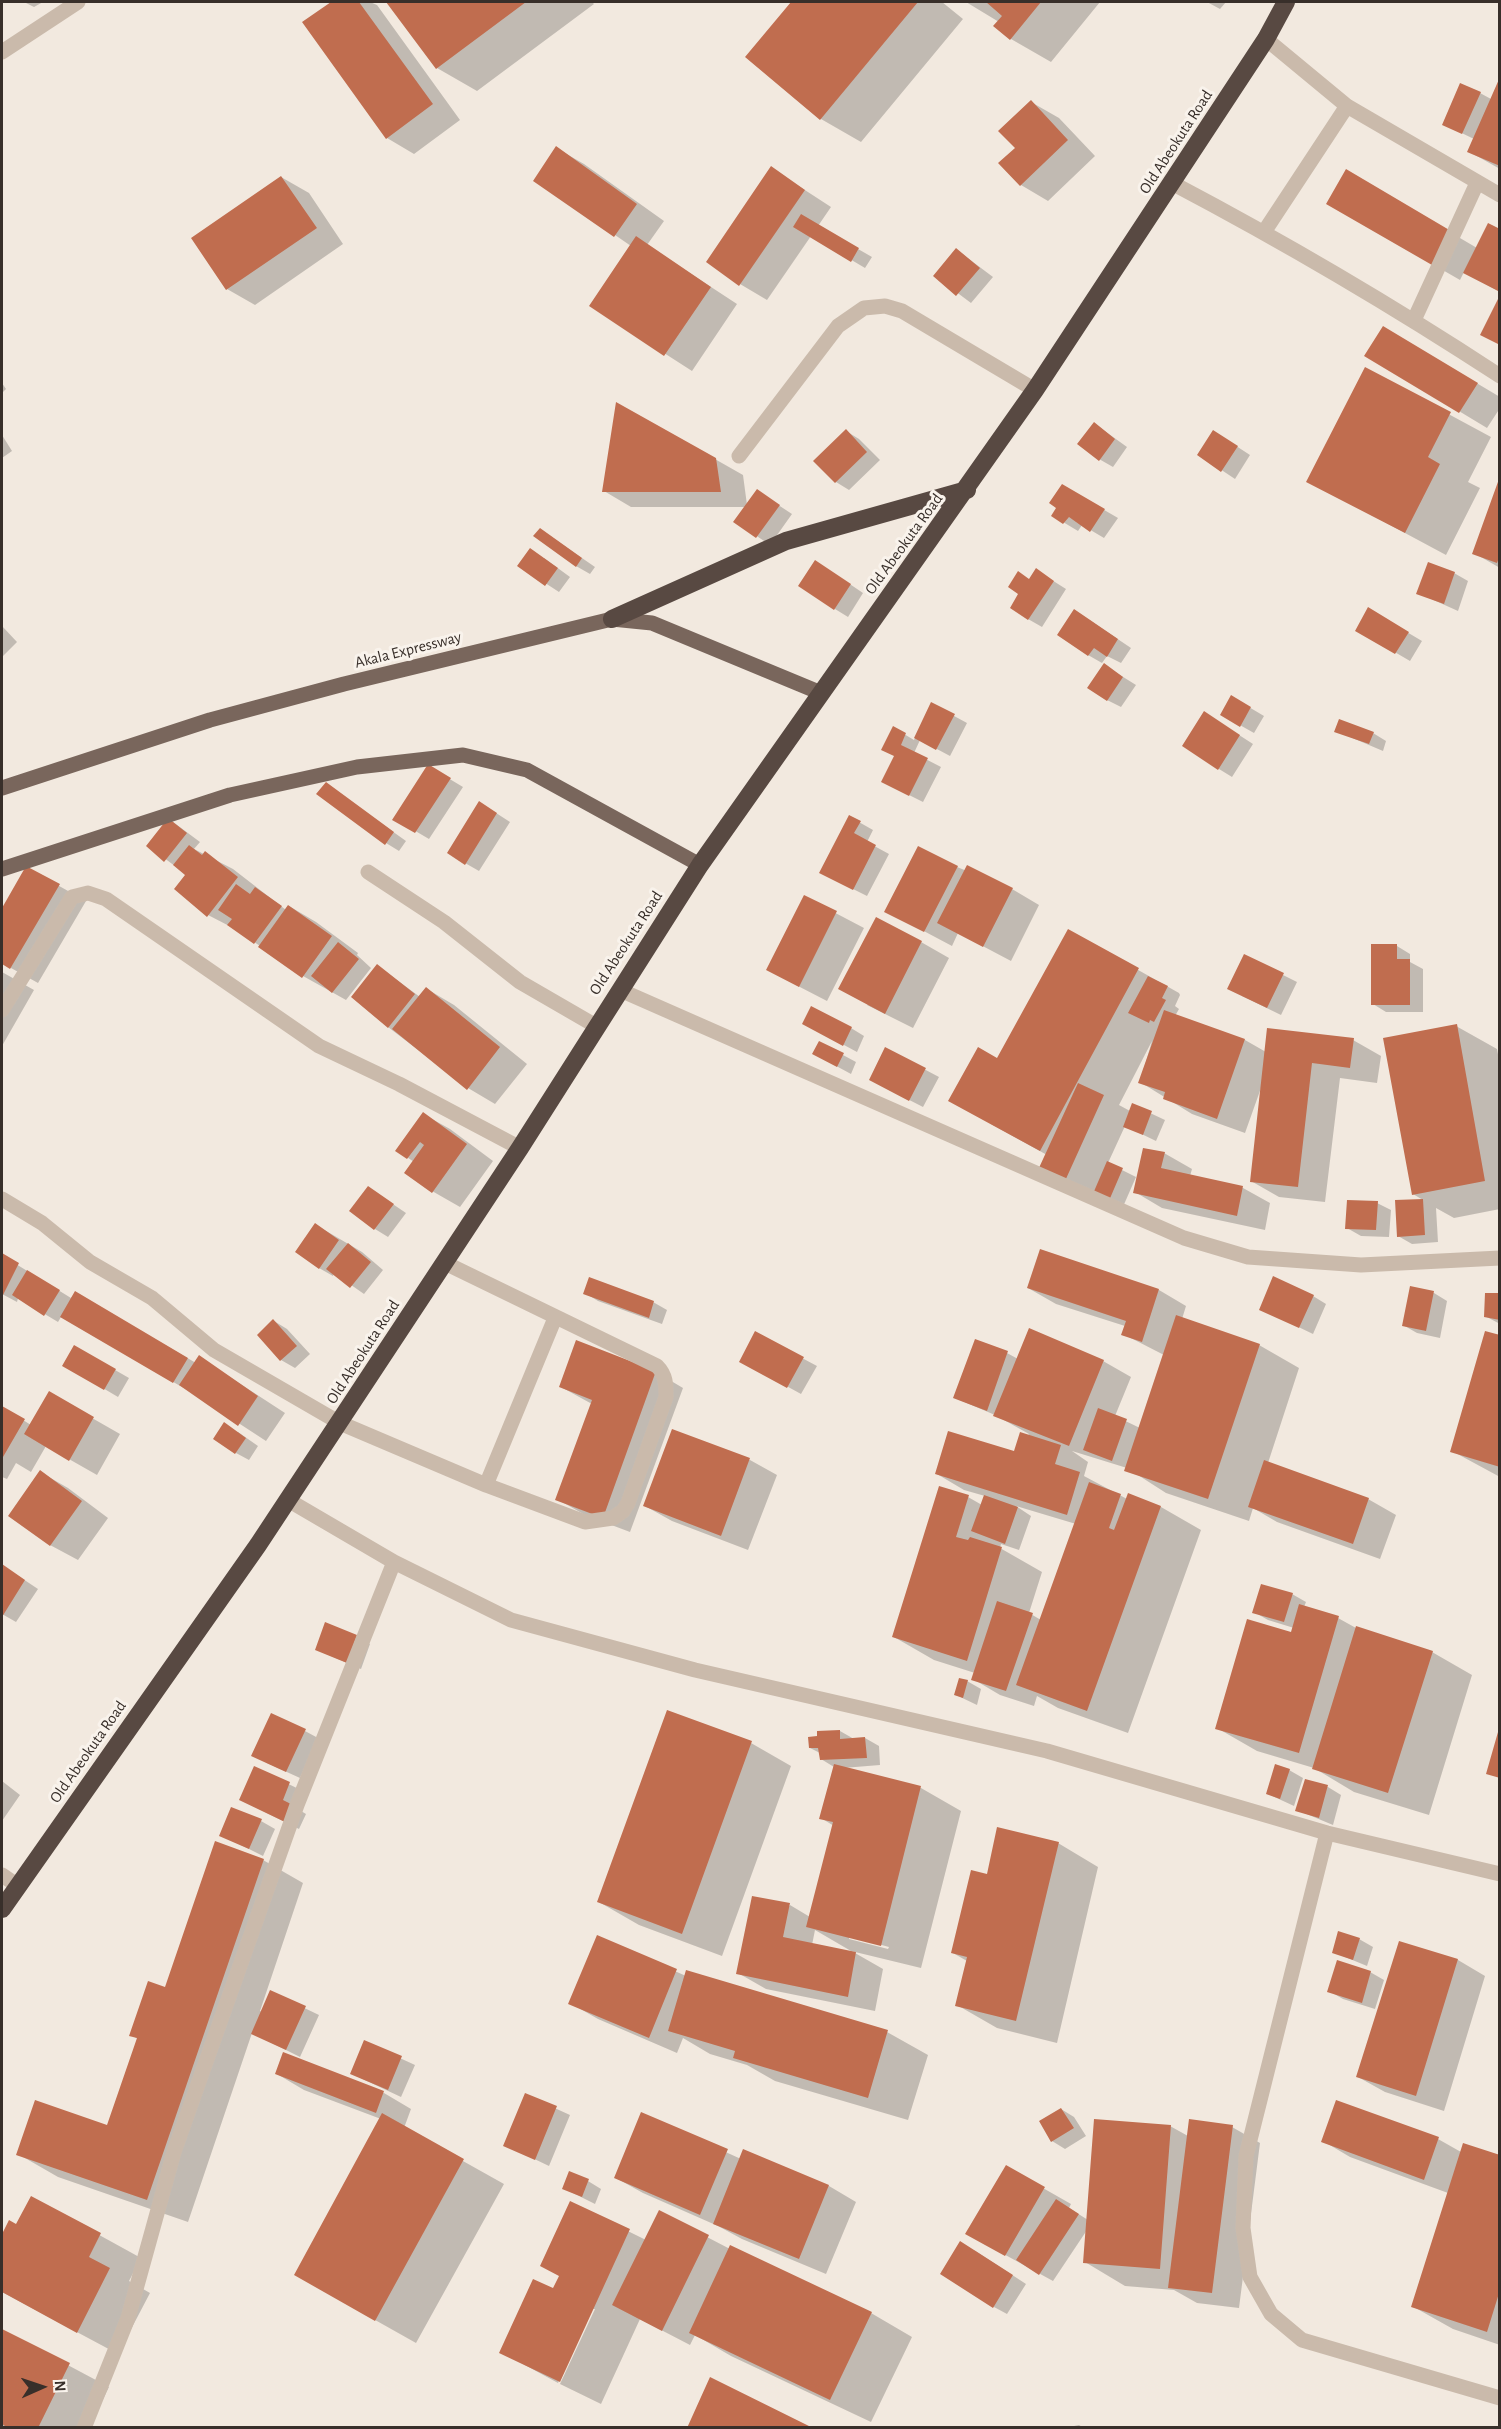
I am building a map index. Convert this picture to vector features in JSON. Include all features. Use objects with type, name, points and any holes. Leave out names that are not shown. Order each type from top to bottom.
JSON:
[{"type":"highway","name":"Old Abeokuta Road","points":[[2,1909],[340,1423],[520,1148],[700,865],[967,490],[1035,390],[1266,39],[1286,2]]},
{"type":"highway","points":[[612,619],[786,541],[967,490]]},
{"type":"main road","name":"Akala Expressway","points":[[2,788],[222,717],[344,684],[612,619],[652,623],[821,693]]},
{"type":"main road","points":[[2,869],[230,795],[357,767],[463,755],[527,770],[700,865]]},
{"type":"street","points":[[2,52],[78,2]]},
{"type":"street","points":[[1266,39],[1347,106],[1500,195]]},
{"type":"street","points":[[1264,232],[1347,106]]},
{"type":"street","points":[[1172,183],[1264,232],[1414,320],[1500,376]]},
{"type":"street","points":[[1414,320],[1477,183]]},
{"type":"street","points":[[739,456],[838,326],[864,308],[885,306],[902,311],[1035,390]]},
{"type":"street","points":[[368,872],[444,922],[520,982],[596,1026]]},
{"type":"street","points":[[2,1010],[72,897],[88,893],[106,899],[319,1046],[399,1084],[520,1148]]},
{"type":"street","points":[[620,990],[1184,1238],[1248,1257],[1361,1266],[1500,1258]]},
{"type":"street","points":[[2,1199],[42,1223],[90,1262],[152,1298],[214,1350],[340,1423],[486,1485],[585,1522],[613,1518],[623,1511],[628,1503],[666,1397],[663,1372],[657,1366],[445,1263]]},
{"type":"street","points":[[486,1485],[555,1318]]},
{"type":"street","points":[[288,1500],[394,1562],[511,1620],[695,1670],[1047,1751],[1327,1833],[1500,1874]]},
{"type":"street","points":[[84,2427],[128,2318],[174,2152],[297,1805],[394,1562]]},
{"type":"street","points":[[1327,1833],[1246,2156],[1243,2228],[1250,2277],[1271,2314],[1302,2340],[1500,2398]]},
{"type":"street","points":[[2,1875],[18,1886]]},
{"type":"building","points":[[331,2],[359,2],[433,104],[386,139],[302,22]]},
{"type":"building","points":[[386,2],[526,2],[436,69]]},
{"type":"building","points":[[791,2],[918,2],[820,120],[745,57]]},
{"type":"building","points":[[986,2],[1041,2],[1010,40],[993,26],[1002,16]]},
{"type":"building","points":[[1500,77],[1500,166],[1467,152]]},
{"type":"building","points":[[1460,83],[1481,92],[1462,134],[1442,125]]},
{"type":"building","points":[[1031,100],[1068,140],[1020,186],[998,163],[1015,148],[998,131]]},
{"type":"building","points":[[556,146],[637,204],[614,237],[533,181]]},
{"type":"building","points":[[771,166],[805,190],[739,286],[706,262]]},
{"type":"building","points":[[1346,169],[1451,231],[1432,265],[1326,204]]},
{"type":"building","points":[[281,176],[317,228],[226,290],[191,238]]},
{"type":"building","points":[[801,214],[859,248],[851,262],[793,227]]},
{"type":"building","points":[[1488,223],[1500,229],[1500,292],[1463,273]]},
{"type":"building","points":[[636,236],[711,287],[664,356],[589,306]]},
{"type":"building","points":[[956,248],[980,268],[956,296],[933,276]]},
{"type":"building","points":[[1500,295],[1500,345],[1480,335]]},
{"type":"building","points":[[1383,326],[1478,383],[1459,413],[1364,356]]},
{"type":"building","points":[[1365,367],[1451,412],[1428,457],[1440,464],[1405,533],[1306,482]]},
{"type":"building","points":[[616,402],[716,458],[721,492],[602,492]]},
{"type":"building","points":[[1094,422],[1115,439],[1099,461],[1077,444]]},
{"type":"building","points":[[846,429],[867,452],[835,483],[813,461]]},
{"type":"building","points":[[1213,430],[1238,446],[1221,472],[1197,455]]},
{"type":"building","points":[[1499,479],[1500,555],[1497,563],[1472,554]]},
{"type":"building","points":[[1062,484],[1105,509],[1090,532],[1069,517],[1063,524],[1051,516],[1056,508],[1049,503]]},
{"type":"building","points":[[757,489],[780,505],[756,538],[733,522]]},
{"type":"building","points":[[540,528],[582,558],[576,567],[533,536]]},
{"type":"building","points":[[530,548],[558,568],[545,586],[517,566]]},
{"type":"building","points":[[815,560],[851,584],[834,610],[798,586]]},
{"type":"building","points":[[1428,562],[1455,572],[1444,604],[1416,594]]},
{"type":"building","points":[[1036,568],[1054,581],[1028,620],[1010,608],[1018,594],[1008,587],[1018,571],[1029,579]]},
{"type":"building","points":[[1368,607],[1409,632],[1395,654],[1355,631]]},
{"type":"building","points":[[1074,609],[1118,639],[1107,657],[1094,648],[1088,656],[1057,635]]},
{"type":"building","points":[[1104,663],[1123,677],[1107,701],[1087,688]]},
{"type":"building","points":[[1231,695],[1251,707],[1240,727],[1220,715]]},
{"type":"building","points":[[931,702],[955,714],[936,750],[914,738]]},
{"type":"building","points":[[1204,711],[1240,735],[1218,770],[1182,746]]},
{"type":"building","points":[[1339,719],[1374,732],[1369,744],[1334,732]]},
{"type":"building","points":[[893,726],[906,733],[901,745],[928,758],[909,796],[881,782],[894,756],[881,750]]},
{"type":"building","points":[[428,764],[451,778],[415,833],[392,820]]},
{"type":"building","points":[[326,782],[394,832],[385,845],[316,794]]},
{"type":"building","points":[[479,801],[497,813],[465,865],[447,853]]},
{"type":"building","points":[[849,815],[861,821],[854,833],[876,845],[853,890],[819,873]]},
{"type":"building","points":[[168,818],[187,833],[164,862],[146,846]]},
{"type":"building","points":[[189,845],[202,855],[205,851],[238,877],[207,917],[174,889],[185,875],[173,865]]},
{"type":"building","points":[[918,846],[958,866],[924,932],[884,912]]},
{"type":"building","points":[[967,865],[1013,888],[983,947],[937,923]]},
{"type":"building","points":[[26,866],[60,884],[10,969],[2,964],[2,908]]},
{"type":"building","points":[[236,884],[250,894],[255,887],[282,906],[254,944],[227,925],[232,919],[218,910]]},
{"type":"building","points":[[804,895],[837,911],[799,987],[766,970]]},
{"type":"building","points":[[288,905],[332,936],[302,978],[258,947]]},
{"type":"building","points":[[876,917],[922,941],[885,1014],[838,989]]},
{"type":"building","points":[[1068,929],[1139,968],[1040,1151],[948,1101],[978,1047],[997,1058]]},
{"type":"building","points":[[338,942],[359,959],[332,993],[311,976]]},
{"type":"building","points":[[1371,944],[1397,944],[1397,959],[1410,959],[1410,1005],[1371,1005]]},
{"type":"building","points":[[1244,954],[1284,973],[1267,1008],[1227,989]]},
{"type":"building","points":[[377,964],[415,994],[388,1028],[351,997]]},
{"type":"building","points":[[1148,976],[1168,986],[1162,998],[1166,1000],[1154,1022],[1150,1020],[1149,1023],[1128,1013]]},
{"type":"building","points":[[426,987],[500,1047],[467,1090],[392,1029]]},
{"type":"building","points":[[811,1006],[852,1027],[843,1046],[802,1024]]},
{"type":"building","points":[[1164,1010],[1245,1039],[1217,1119],[1163,1099],[1165,1092],[1138,1083]]},
{"type":"building","points":[[1457,1024],[1485,1181],[1412,1195],[1383,1038]]},
{"type":"building","points":[[1267,1028],[1354,1038],[1350,1068],[1312,1063],[1298,1187],[1250,1182]]},
{"type":"building","points":[[819,1041],[844,1053],[837,1067],[812,1054]]},
{"type":"building","points":[[885,1047],[926,1068],[909,1101],[869,1080]]},
{"type":"building","points":[[1078,1083],[1104,1095],[1065,1181],[1038,1170]]},
{"type":"building","points":[[1132,1103],[1152,1111],[1143,1135],[1123,1127]]},
{"type":"building","points":[[423,1112],[467,1144],[432,1193],[404,1173],[424,1145],[420,1142],[407,1159],[395,1151]]},
{"type":"building","points":[[1143,1148],[1165,1152],[1161,1168],[1243,1186],[1237,1216],[1133,1193]]},
{"type":"building","points":[[1107,1161],[1123,1168],[1108,1203],[1092,1196]]},
{"type":"building","points":[[368,1186],[394,1204],[374,1230],[349,1211]]},
{"type":"building","points":[[1423,1199],[1425,1235],[1397,1237],[1395,1200]]},
{"type":"building","points":[[1347,1200],[1378,1201],[1376,1230],[1345,1229]]},
{"type":"building","points":[[315,1223],[339,1240],[319,1269],[295,1252]]},
{"type":"building","points":[[348,1243],[371,1262],[350,1288],[326,1269]]},
{"type":"building","points":[[1040,1249],[1159,1289],[1142,1342],[1121,1335],[1126,1321],[1027,1288]]},
{"type":"building","points":[[2,1253],[19,1263],[2,1297]]},
{"type":"building","points":[[27,1270],[60,1290],[44,1316],[12,1295]]},
{"type":"building","points":[[1273,1276],[1314,1295],[1299,1328],[1259,1310]]},
{"type":"building","points":[[589,1277],[654,1301],[649,1318],[583,1294]]},
{"type":"building","points":[[1410,1286],[1434,1291],[1426,1331],[1402,1326]]},
{"type":"building","points":[[75,1291],[188,1358],[173,1383],[60,1317]]},
{"type":"building","points":[[1485,1293],[1500,1293],[1500,1320],[1484,1317]]},
{"type":"building","points":[[1176,1315],[1260,1344],[1208,1499],[1124,1471]]},
{"type":"building","points":[[273,1319],[297,1346],[280,1361],[257,1335]]},
{"type":"building","points":[[1029,1328],[1104,1360],[1069,1446],[993,1416]]},
{"type":"building","points":[[755,1331],[804,1357],[787,1388],[739,1362]]},
{"type":"building","points":[[1485,1331],[1500,1335],[1500,1467],[1450,1452]]},
{"type":"building","points":[[975,1339],[1008,1351],[987,1411],[953,1398]]},
{"type":"building","points":[[576,1340],[656,1371],[603,1518],[555,1500],[592,1400],[559,1387]]},
{"type":"building","points":[[74,1345],[116,1369],[104,1390],[62,1366]]},
{"type":"building","points":[[199,1355],[258,1396],[238,1426],[179,1385]]},
{"type":"building","points":[[49,1391],[94,1417],[69,1461],[24,1434]]},
{"type":"building","points":[[2,1406],[25,1419],[3,1457],[2,1456]]},
{"type":"building","points":[[1098,1408],[1127,1419],[1112,1461],[1083,1450]]},
{"type":"building","points":[[224,1422],[246,1438],[235,1454],[213,1439]]},
{"type":"building","points":[[672,1429],[750,1458],[721,1536],[643,1506]]},
{"type":"building","points":[[948,1431],[1014,1451],[1020,1432],[1061,1445],[1055,1464],[1080,1472],[1067,1515],[935,1474]]},
{"type":"building","points":[[1264,1460],[1369,1498],[1353,1544],[1248,1507]]},
{"type":"building","points":[[40,1470],[82,1501],[50,1546],[8,1516]]},
{"type":"building","points":[[1089,1482],[1121,1494],[1109,1528],[1114,1530],[1128,1493],[1161,1506],[1087,1711],[1016,1685]]},
{"type":"building","points":[[939,1486],[969,1495],[956,1537],[968,1540],[970,1537],[1002,1547],[967,1661],[892,1637]]},
{"type":"building","points":[[984,1495],[1018,1507],[1005,1544],[971,1531]]},
{"type":"building","points":[[2,1564],[25,1580],[2,1617]]},
{"type":"building","points":[[1261,1584],[1293,1593],[1284,1622],[1252,1613]]},
{"type":"building","points":[[997,1601],[1033,1613],[1006,1691],[971,1680]]},
{"type":"building","points":[[1299,1604],[1339,1616],[1299,1753],[1215,1729],[1247,1619],[1291,1632]]},
{"type":"building","points":[[325,1622],[357,1635],[347,1663],[315,1650]]},
{"type":"building","points":[[1356,1626],[1433,1651],[1388,1793],[1312,1769]]},
{"type":"building","points":[[959,1678],[968,1680],[963,1698],[954,1695]]},
{"type":"building","points":[[667,1710],[752,1741],[682,1934],[597,1902]]},
{"type":"building","points":[[271,1713],[306,1729],[286,1772],[251,1756]]},
{"type":"building","points":[[1500,1725],[1500,1778],[1486,1774]]},
{"type":"building","points":[[840,1730],[840,1739],[865,1737],[867,1758],[820,1760],[818,1748],[809,1748],[808,1737],[817,1736],[817,1731]]},
{"type":"building","points":[[834,1764],[921,1786],[881,1946],[806,1927],[833,1822],[819,1819]]},
{"type":"building","points":[[1275,1764],[1290,1769],[1280,1799],[1266,1794]]},
{"type":"building","points":[[254,1766],[290,1782],[283,1800],[293,1805],[285,1822],[239,1800]]},
{"type":"building","points":[[1305,1779],[1328,1785],[1319,1818],[1295,1811]]},
{"type":"building","points":[[231,1807],[262,1819],[249,1849],[219,1836]]},
{"type":"building","points":[[997,1827],[1059,1842],[1016,2021],[955,2006],[967,1957],[951,1953],[971,1870],[987,1874]]},
{"type":"building","points":[[215,1841],[264,1859],[147,2200],[16,2155],[35,2100],[107,2125],[137,2038],[129,2036],[148,1981],[165,1987]]},
{"type":"building","points":[[752,1896],[790,1903],[783,1937],[856,1952],[848,1997],[736,1974]]},
{"type":"building","points":[[1338,1931],[1360,1938],[1353,1960],[1332,1953]]},
{"type":"building","points":[[597,1935],[677,1969],[649,2038],[568,2004]]},
{"type":"building","points":[[1399,1941],[1458,1959],[1416,2096],[1356,2077]]},
{"type":"building","points":[[1337,1960],[1371,1971],[1362,2003],[1327,1992]]},
{"type":"building","points":[[686,1970],[888,2030],[868,2098],[733,2058],[735,2051],[668,2031]]},
{"type":"building","points":[[270,1990],[306,2006],[286,2050],[251,2034]]},
{"type":"building","points":[[364,2040],[402,2056],[388,2090],[350,2074]]},
{"type":"building","points":[[283,2052],[384,2091],[376,2113],[275,2074]]},
{"type":"building","points":[[525,2093],[557,2106],[535,2160],[503,2146]]},
{"type":"building","points":[[1336,2100],[1439,2137],[1424,2180],[1321,2142]]},
{"type":"building","points":[[1061,2108],[1074,2128],[1051,2142],[1039,2121]]},
{"type":"building","points":[[641,2112],[728,2149],[700,2215],[614,2178]]},
{"type":"building","points":[[382,2113],[464,2159],[375,2321],[294,2275]]},
{"type":"building","points":[[1094,2119],[1171,2125],[1160,2269],[1083,2263]]},
{"type":"building","points":[[1189,2119],[1233,2125],[1212,2293],[1168,2288]]},
{"type":"building","points":[[1463,2143],[1500,2155],[1500,2290],[1487,2332],[1411,2307]]},
{"type":"building","points":[[743,2149],[829,2185],[799,2259],[713,2224]]},
{"type":"building","points":[[1006,2165],[1045,2187],[1005,2256],[965,2234]]},
{"type":"building","points":[[569,2171],[589,2179],[582,2197],[562,2189]]},
{"type":"building","points":[[31,2196],[101,2233],[89,2257],[110,2268],[77,2333],[2,2292],[2,2234],[9,2220],[16,2224]]},
{"type":"building","points":[[1056,2199],[1079,2214],[1039,2275],[1016,2260]]},
{"type":"building","points":[[570,2201],[630,2229],[560,2382],[499,2353],[533,2279],[553,2288],[559,2276],[540,2266]]},
{"type":"building","points":[[659,2210],[709,2235],[662,2331],[612,2305]]},
{"type":"building","points":[[960,2241],[1013,2275],[993,2308],[940,2274]]},
{"type":"building","points":[[730,2245],[872,2312],[830,2400],[689,2333]]},
{"type":"building","points":[[2,2329],[70,2363],[38,2428],[8,2428],[2,2424]]},
{"type":"building","points":[[710,2377],[813,2428],[687,2428]]}]
